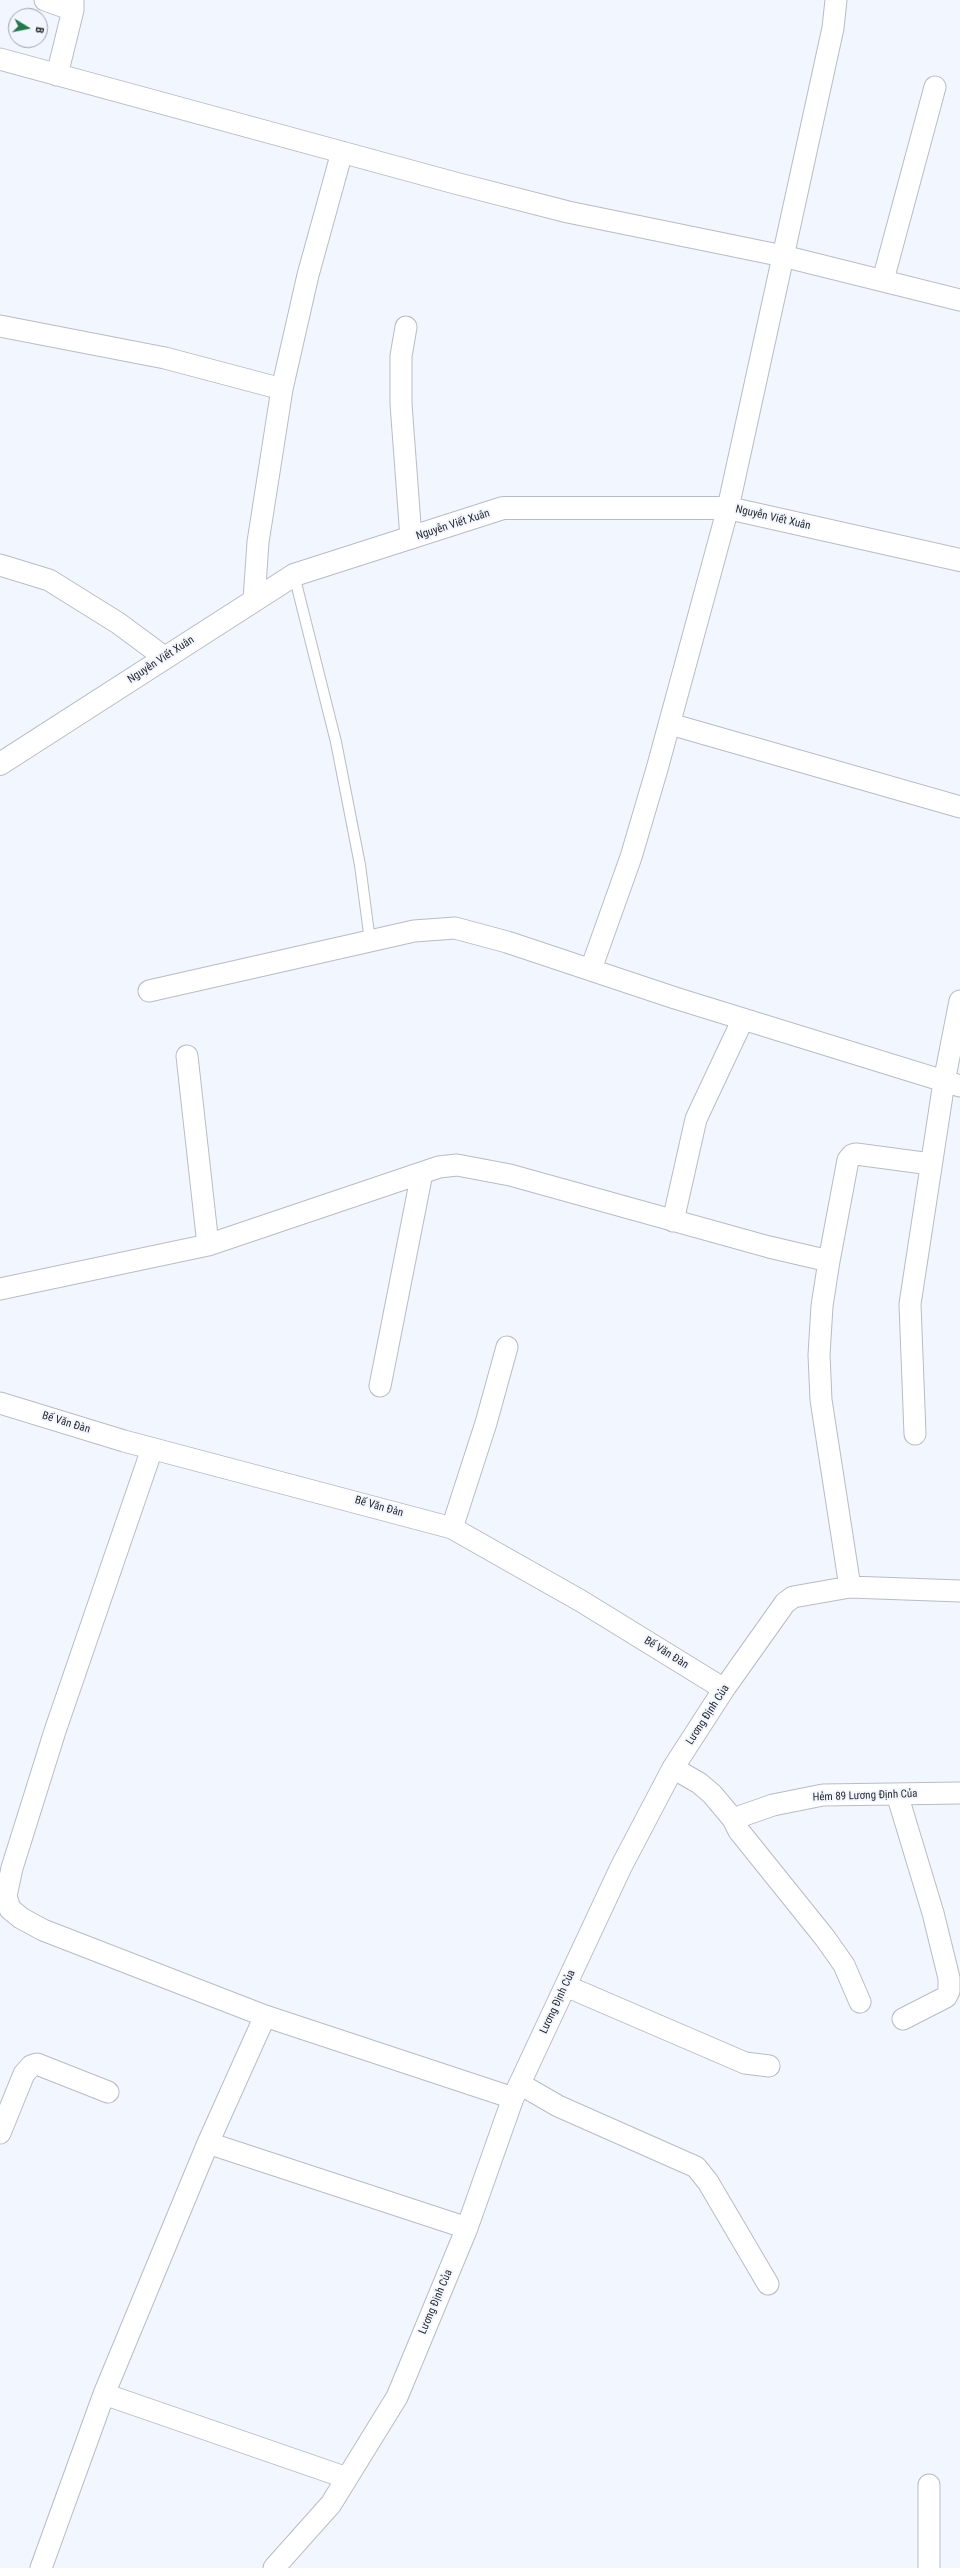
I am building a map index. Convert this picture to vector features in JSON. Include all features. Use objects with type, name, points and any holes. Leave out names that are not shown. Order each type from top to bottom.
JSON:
[{"type":"street","points":[[45,0],[73,5],[57,75]]},
{"type":"street","points":[[590,970],[631,856],[670,724],[728,508],[833,28],[836,0]]},
{"type":"street","points":[[0,59],[568,212],[783,256],[960,300]]},
{"type":"street","points":[[883,280],[935,87]]},
{"type":"street","points":[[254,600],[258,542],[282,389],[308,275],[342,152]]},
{"type":"street","points":[[0,326],[165,358],[282,389]]},
{"type":"street","points":[[406,327],[401,356],[401,404],[411,538]]},
{"type":"street","name":"Nguyễn Viết Xuân","points":[[0,764],[164,657],[294,575],[503,508],[728,508],[960,560]]},
{"type":"street","points":[[0,565],[49,580],[118,623],[164,657]]},
{"type":"street","points":[[670,724],[960,807]]},
{"type":"street","points":[[149,991],[370,940],[414,931],[455,928],[507,942],[743,1019],[952,1084]]},
{"type":"street","points":[[916,1434],[910,1304],[931,1164],[952,1084],[960,1001]]},
{"type":"street","points":[[673,1221],[696,1119],[743,1019]]},
{"type":"street","points":[[187,1056],[208,1246]]},
{"type":"street","points":[[850,1587],[821,1400],[819,1355],[822,1306],[848,1160],[852,1155],[856,1154],[931,1164]]},
{"type":"street","points":[[0,1289],[208,1246],[439,1167],[457,1165],[474,1167],[769,1247],[829,1261]]},
{"type":"street","points":[[380,1386],[422,1173]]},
{"type":"street","points":[[452,1528],[486,1423],[507,1347]]},
{"type":"street","name":"Bế Văn Đàn","points":[[0,1403],[152,1448],[452,1528],[581,1601],[724,1689]]},
{"type":"street","points":[[152,1448],[55,1731],[12,1868],[5,1908],[44,1930],[265,2016],[517,2091],[558,2106],[696,2167],[708,2182],[768,2284]]},
{"type":"street","name":"Lương Định Của","points":[[274,2568],[331,2504],[397,2397],[467,2228],[517,2091],[621,1867],[673,1768],[724,1689],[786,1603],[801,1594],[850,1587],[960,1591]]},
{"type":"street","points":[[673,1768],[699,1783],[712,1794],[733,1819],[739,1831],[825,1938],[844,1965],[860,2002]]},
{"type":"street","name":"Hẻm 89 Lương Định Của","points":[[733,1819],[773,1805],[800,1799],[851,1794],[960,1793]]},
{"type":"street","points":[[897,1794],[933,1913],[949,1978],[949,1990],[946,1997],[903,2019]]},
{"type":"street","points":[[566,1986],[745,2063],[769,2066]]},
{"type":"street","points":[[41,2568],[104,2394],[208,2143],[265,2016]]},
{"type":"street","points":[[0,2133],[24,2074],[31,2066],[37,2064],[108,2092]]},
{"type":"street","points":[[208,2143],[467,2228]]},
{"type":"street","points":[[104,2394],[347,2478]]},
{"type":"street","points":[[929,2485],[929,2568]]},
{"type":"lane","points":[[294,575],[336,742],[360,865],[370,940]]}]
